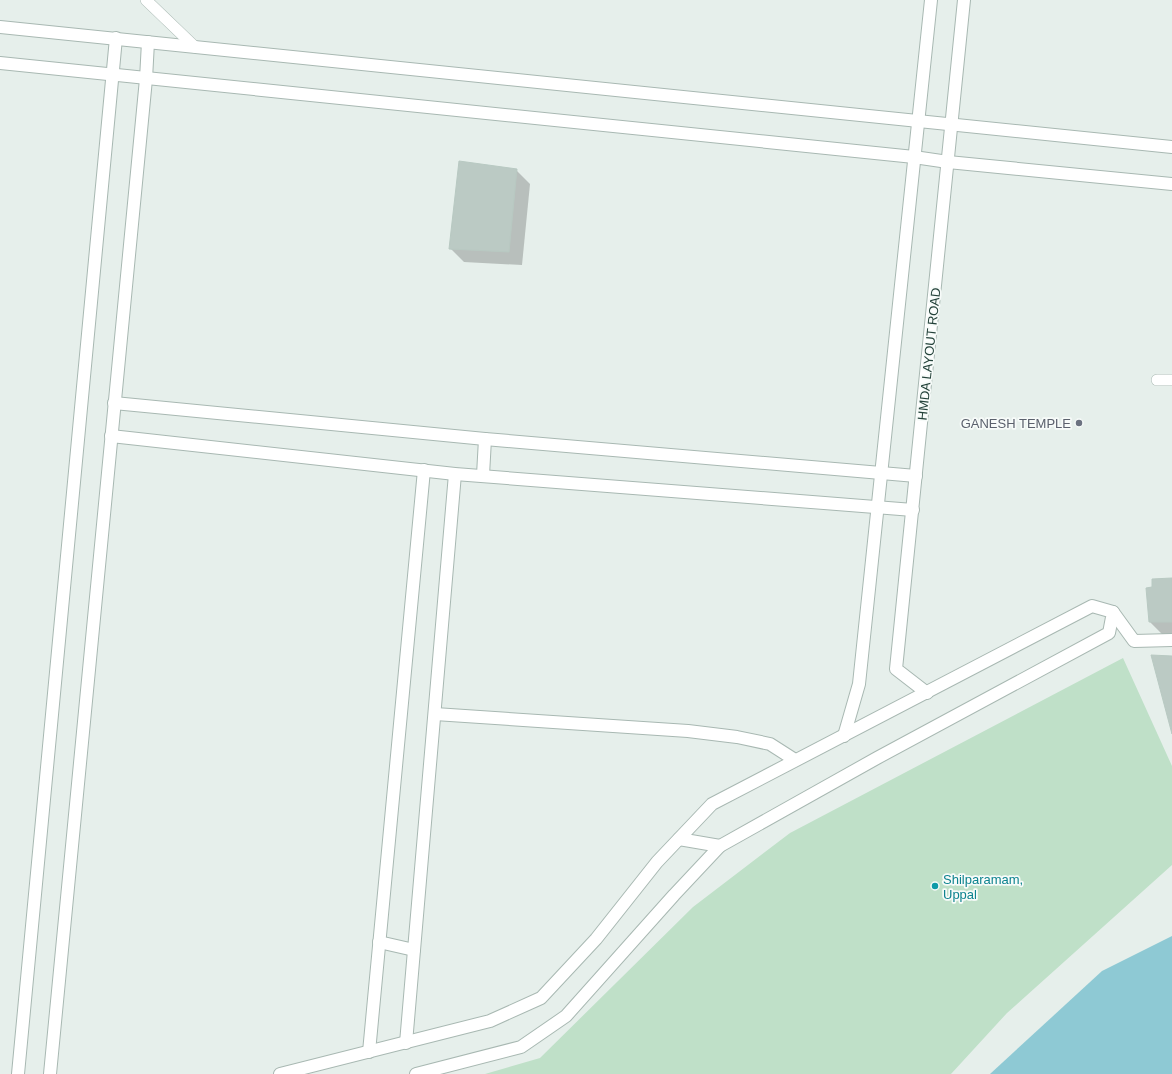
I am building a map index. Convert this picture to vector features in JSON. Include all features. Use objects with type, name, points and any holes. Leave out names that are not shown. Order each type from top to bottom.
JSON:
[{"type":"street","points":[[844,736],[859,684],[931,0]]},
{"type":"street","name":"HMDA LAYOUT ROAD","points":[[927,693],[896,669],[964,0]]},
{"type":"street","points":[[0,27],[1172,147]]},
{"type":"street","points":[[18,1074],[116,38]]},
{"type":"street","points":[[50,1074],[146,78],[148,42]]},
{"type":"street","points":[[0,63],[113,73],[146,78],[1172,184]]},
{"type":"street","points":[[114,403],[485,439],[916,476]]},
{"type":"street","points":[[111,436],[455,474],[913,510]]},
{"type":"street","points":[[483,475],[485,439]]},
{"type":"street","points":[[369,1052],[424,470]]},
{"type":"street","points":[[406,1043],[455,474]]},
{"type":"street","points":[[280,1074],[490,1022],[541,998],[596,939],[678,839],[712,804],[1092,606],[1113,612],[1134,641],[1172,640]]},
{"type":"street","points":[[416,1074],[521,1047],[566,1016],[720,846],[877,758],[1109,633],[1113,612]]},
{"type":"street","points":[[435,714],[688,731],[737,736],[770,744],[795,760]]},
{"type":"street","points":[[678,839],[720,846]]},
{"type":"street","points":[[379,942],[414,950]]},
{"type":"lane","points":[[146,0],[195,47]]},
{"type":"lane","points":[[1157,380],[1172,380]]},
{"type":"green space","name":"Shilparamam, Uppal","points":[[1123,658],[1172,766],[1172,865],[1007,1013],[951,1074],[485,1074],[540,1058],[693,907],[790,833]]},
{"type":"water","points":[[1172,936],[1172,1074],[990,1074],[1102,971]]},
{"type":"building","points":[[459,161],[517,169],[509,252],[449,249]]},
{"type":"building","points":[[1172,578],[1172,622],[1149,622],[1146,588],[1152,587],[1152,579]]},
{"type":"building","points":[[1151,655],[1172,656],[1172,734]]},
{"type":"place","name":"GANESH TEMPLE","points":[[1079,423]]},
{"type":"place","name":"Shilparamam, Uppal","points":[[935,886]]}]
